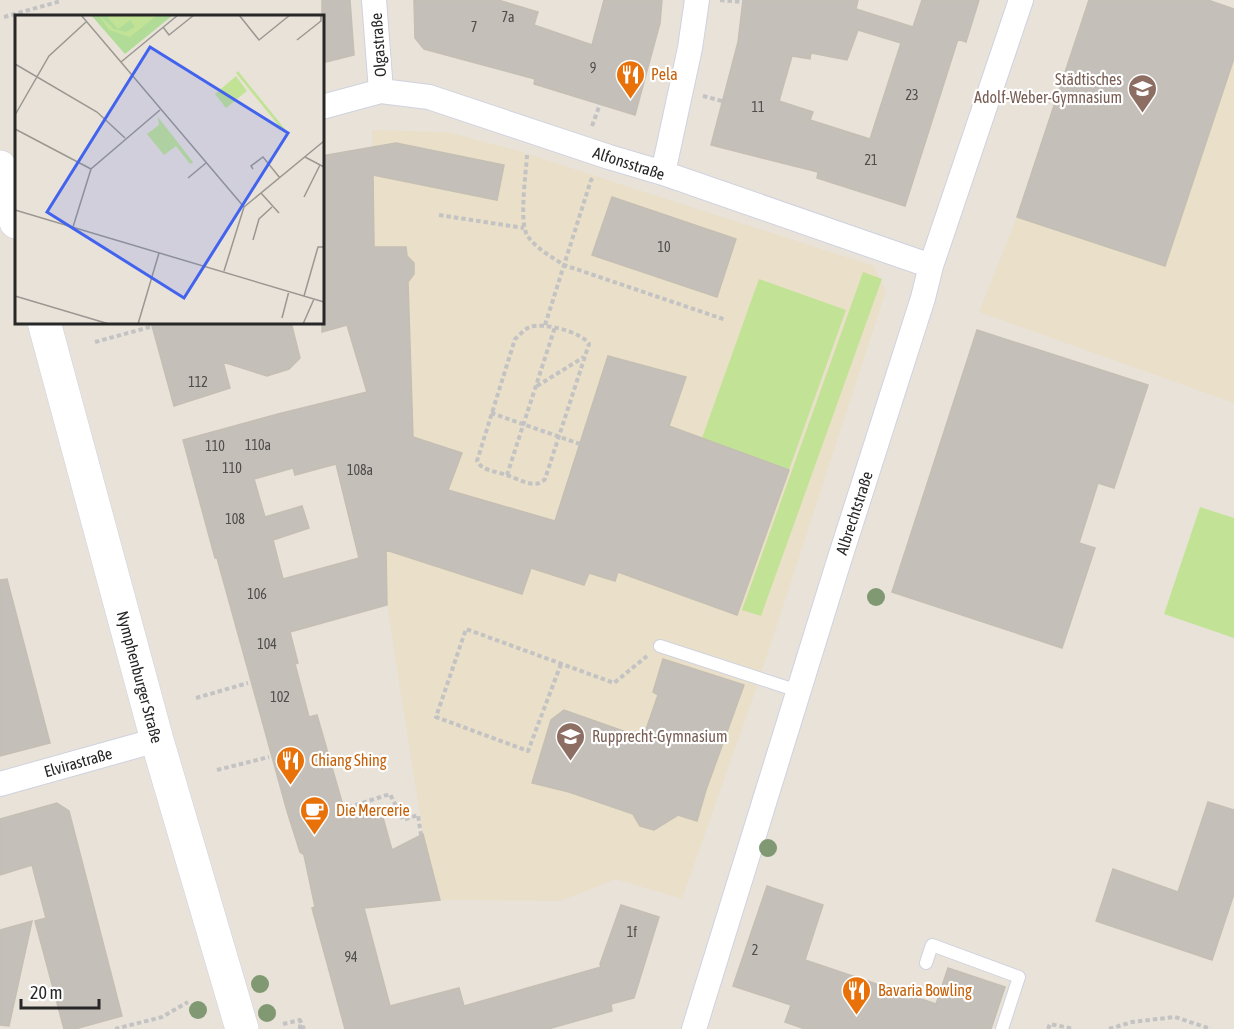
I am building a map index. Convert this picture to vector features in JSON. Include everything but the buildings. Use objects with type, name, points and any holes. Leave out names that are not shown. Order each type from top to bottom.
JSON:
[{"type":"main road","name":"Nymphenburger Straße","points":[[45,324],[157,740],[242,1029]]},
{"type":"street","name":"Olgastraße","points":[[374,0],[381,91]]},
{"type":"street","points":[[663,173],[690,48],[697,0]]},
{"type":"street","name":"Albrechtstraße","points":[[694,1029],[923,298],[931,266],[1021,0]]},
{"type":"street","name":"Alfonsstraße","points":[[324,106],[381,91],[429,97],[663,173],[931,266]]},
{"type":"street","name":"Elvirastraße","points":[[0,784],[157,740]]},
{"type":"lane","points":[[660,646],[798,691]]},
{"type":"lane","points":[[926,963],[932,945],[1019,977],[1002,1029]]},
{"type":"path","points":[[719,0],[743,2]]},
{"type":"path","points":[[4,17],[61,1]]},
{"type":"path","points":[[528,130],[523,224],[528,237],[543,251],[564,265],[726,320]]},
{"type":"path","points":[[545,325],[591,180],[598,172]]},
{"type":"path","points":[[439,215],[524,228]]},
{"type":"path","points":[[545,325],[584,337],[588,344],[544,479],[535,484],[483,467],[478,464],[477,460],[515,339],[527,328],[545,325]]},
{"type":"path","points":[[95,342],[150,327]]},
{"type":"path","points":[[507,475],[555,327]]},
{"type":"path","points":[[536,386],[584,357]]},
{"type":"path","points":[[491,413],[580,444]]},
{"type":"path","points":[[561,664],[528,751],[436,717],[466,628],[614,683],[660,646]]},
{"type":"path","points":[[196,698],[248,683]]},
{"type":"path","points":[[217,770],[269,757]]},
{"type":"path","points":[[334,812],[390,795],[403,820],[418,815],[421,835]]},
{"type":"path","points":[[116,1029],[162,1017],[188,1002]]},
{"type":"path","points":[[1109,1029],[1132,1022],[1175,1017],[1211,1029]]},
{"type":"path","points":[[283,1024],[300,1020]]},
{"type":"path","points":[[300,1020],[300,1029]]},
{"type":"path","points":[[300,1020],[304,1029]]},
{"type":"path","points":[[1048,1029],[1050,1024],[1074,1029]]},
{"type":"shaded area","name":"Städtisches Adolf-Weber-Gymnasium","points":[[1234,9],[1234,403],[979,312],[1017,217]]},
{"type":"shaded area","points":[[372,130],[447,132],[512,149],[874,266],[886,291],[756,689],[682,899],[616,879],[560,901],[440,900],[423,834],[387,605]]},
{"type":"green space","points":[[863,272],[882,279],[761,616],[742,610]]},
{"type":"green space","points":[[759,279],[846,310],[789,470],[702,438]]},
{"type":"green space","points":[[1200,507],[1234,518],[1234,638],[1164,614]]},
{"type":"place","name":"Pela","points":[[630,100]]},
{"type":"place","name":"Städtisches Adolf-Weber-Gymnasium","points":[[1143,114]]},
{"type":"place","name":"Rupprecht-Gymnasium","points":[[571,762]]},
{"type":"place","name":"Chiang Shing","points":[[290,786]]},
{"type":"place","name":"Die Mercerie","points":[[315,836]]},
{"type":"place","name":"Bavaria Bowling","points":[[857,1016]]}]
